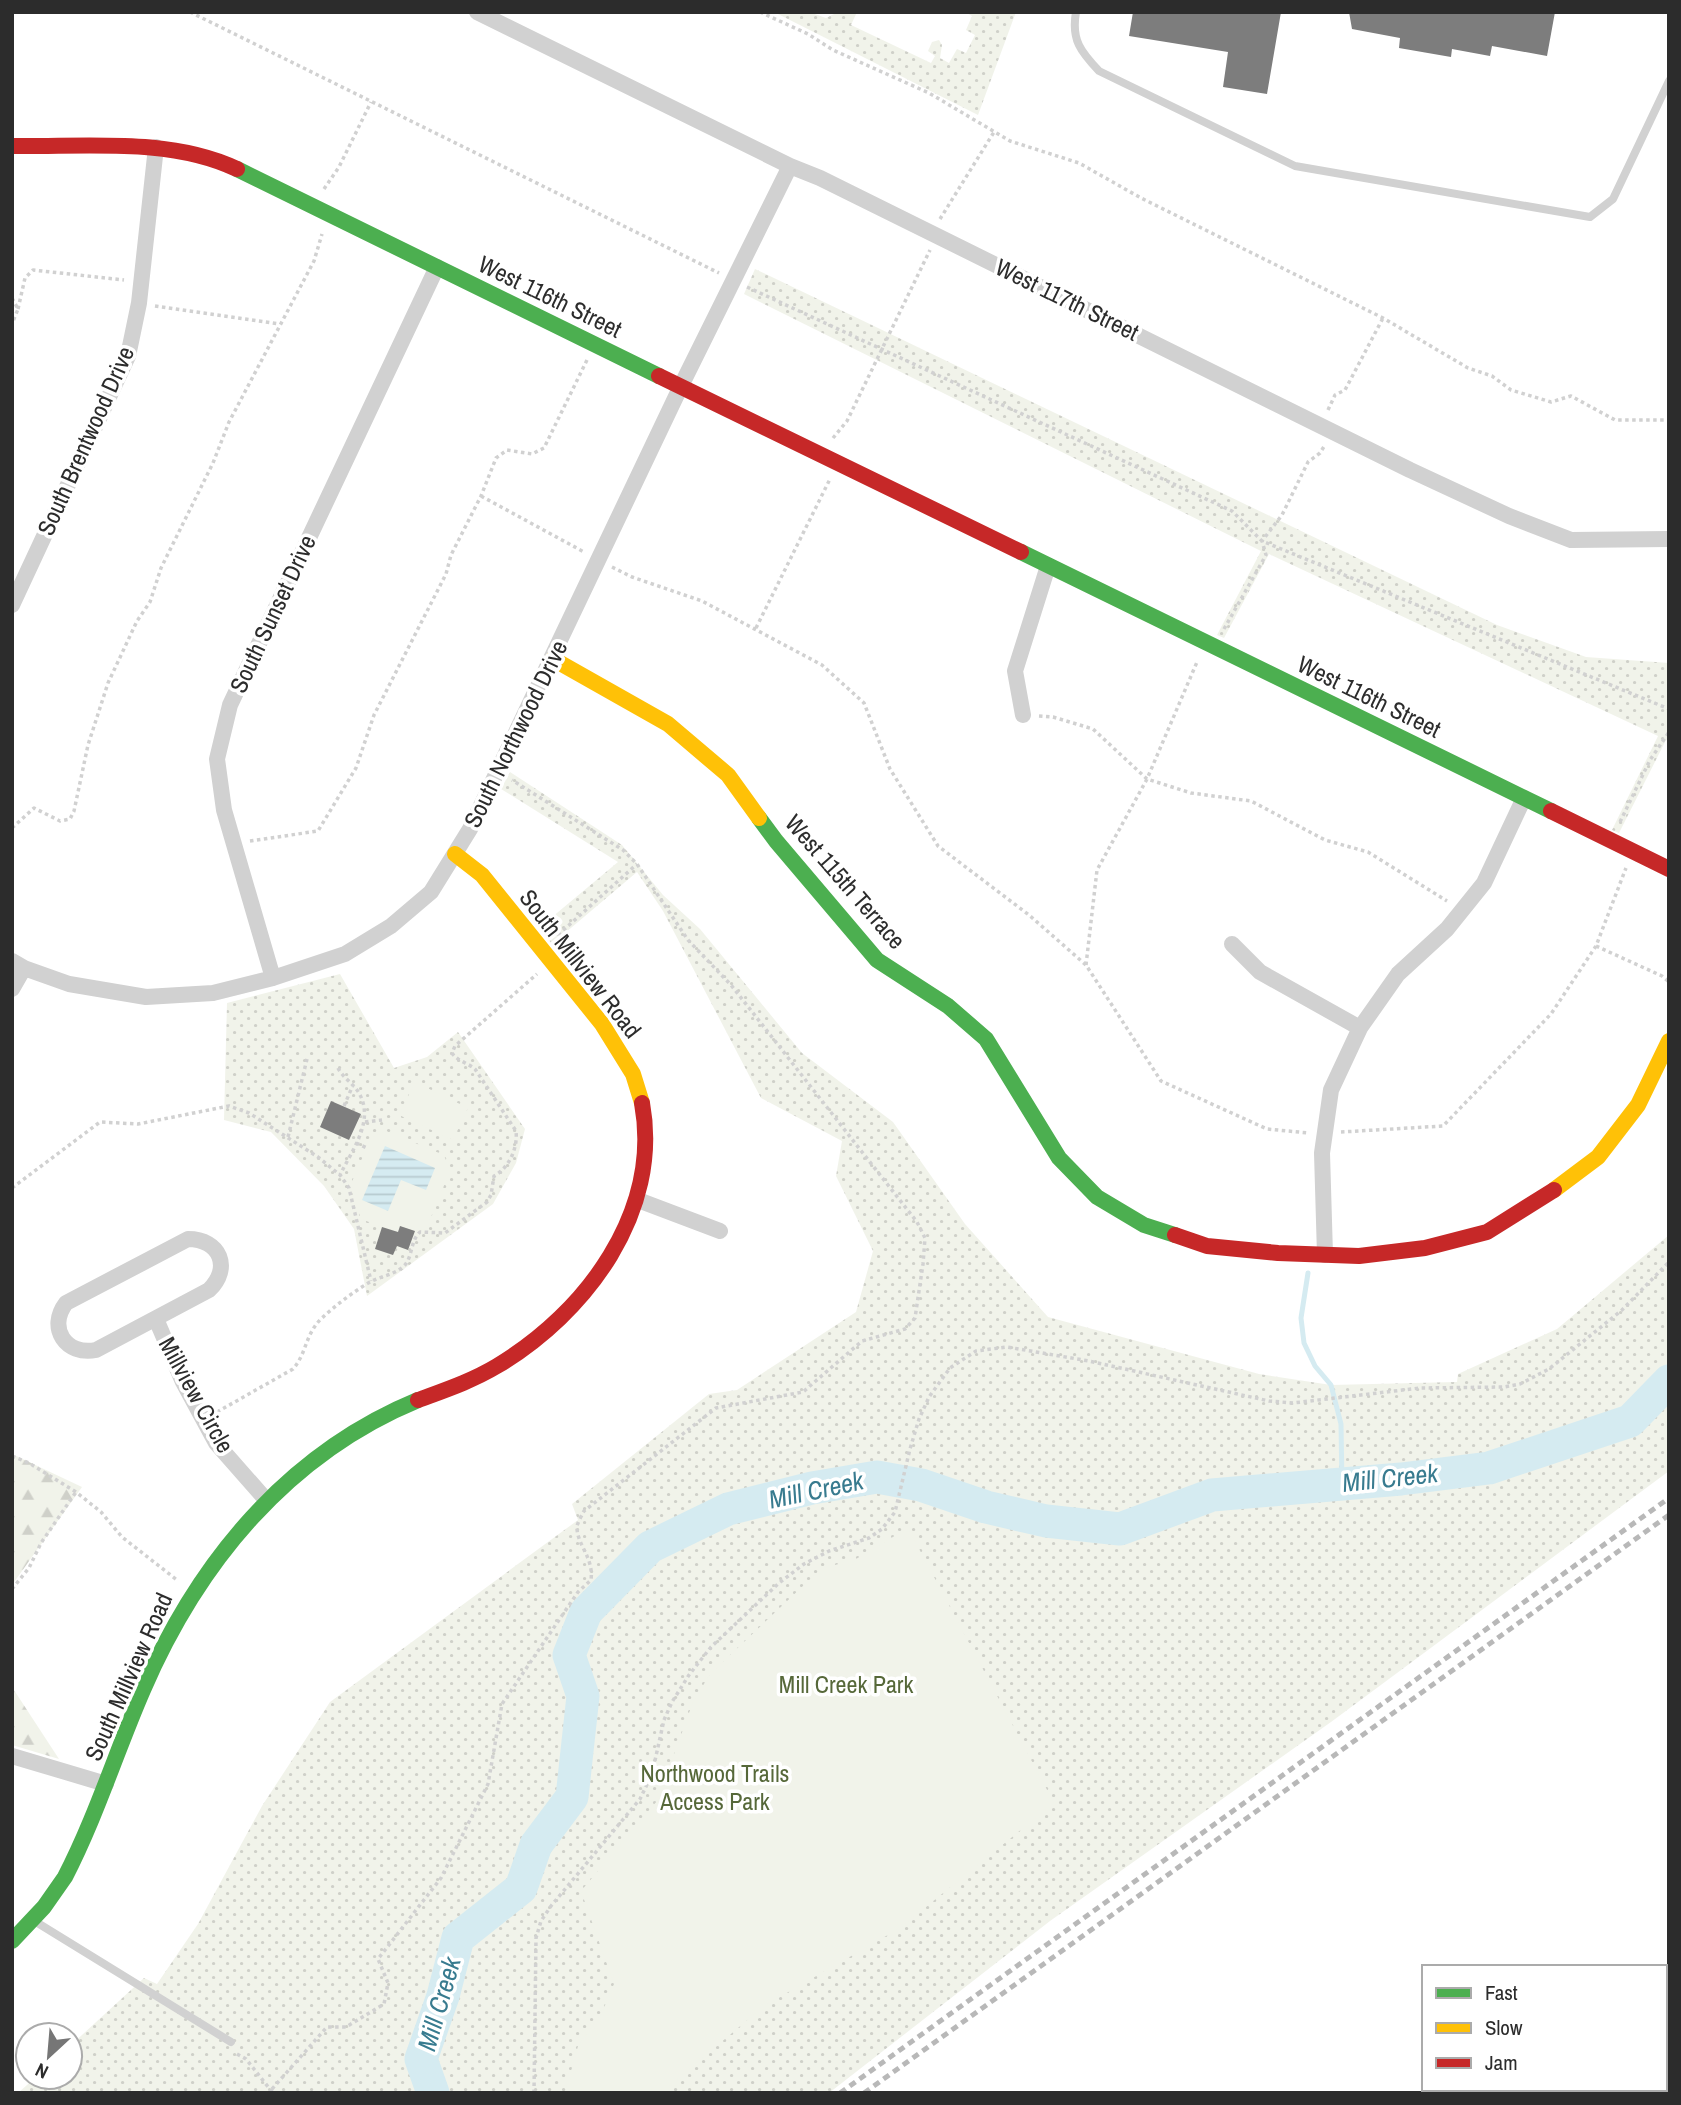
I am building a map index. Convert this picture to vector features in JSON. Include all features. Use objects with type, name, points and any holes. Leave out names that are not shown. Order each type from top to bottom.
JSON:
[{"type":"street","name":"West 117th Street","points":[[477,12],[790,166],[820,177],[1398,464],[1509,516],[1571,540],[1669,539]]},
{"type":"street","name":"West 116th Street","points":[[12,146],[156,147],[192,153],[226,164],[1669,869]]},
{"type":"street","name":"South Brentwood Drive","points":[[12,605],[128,356],[139,303],[156,147]]},
{"type":"street","name":"South Northwood Drive","points":[[18,965],[69,984],[146,997],[213,993],[273,978],[345,954],[391,926],[431,892],[470,829],[681,386],[790,166]]},
{"type":"street","name":"South Sunset Drive","points":[[273,978],[224,810],[216,760],[230,705],[437,267]]},
{"type":"street","points":[[1023,715],[1015,671],[1048,566]]},
{"type":"street","name":"West 115th Terrace","points":[[552,659],[668,724],[728,775],[776,841],[877,960],[948,1006],[986,1039],[1059,1158],[1097,1197],[1144,1225],[1207,1247],[1359,1256],[1438,1245],[1487,1232],[1545,1197],[1598,1157],[1638,1105],[1669,1041]]},
{"type":"street","points":[[1325,1255],[1322,1153],[1331,1090],[1360,1028],[1398,974],[1447,929],[1484,883],[1524,798]]},
{"type":"street","name":"South Millview Road","points":[[12,1941],[54,1896],[72,1866],[149,1674],[176,1619],[235,1534],[303,1468],[346,1437],[389,1413],[491,1369],[530,1345],[567,1313],[599,1275],[638,1200],[646,1163],[647,1123],[638,1084],[620,1048],[482,875],[454,854]]},
{"type":"street","points":[[1232,944],[1260,972],[1360,1028]]},
{"type":"street","points":[[12,989],[18,965]]},
{"type":"street","points":[[638,1200],[720,1231]]},
{"type":"street","points":[[188,1239],[206,1242],[214,1247],[221,1264],[217,1282],[209,1290],[156,1320],[89,1351],[73,1349],[66,1343],[61,1337],[58,1323],[61,1309],[72,1299],[179,1242],[188,1239]]},
{"type":"street","name":"Millview Circle","points":[[156,1320],[183,1382],[216,1443],[267,1501]]},
{"type":"street","points":[[12,1756],[106,1784]]},
{"type":"lane","points":[[1076,12],[1073,27],[1081,52],[1099,71],[1295,166],[1591,217],[1613,200],[1669,81]]},
{"type":"lane","points":[[33,1921],[231,2042]]},
{"type":"path","points":[[190,12],[734,280],[1232,511],[1262,541],[1669,709]]},
{"type":"path","points":[[760,12],[808,34],[833,50],[929,93],[1010,141],[1079,163],[1141,198],[1383,318],[1468,368],[1492,376],[1511,390],[1551,402],[1572,396],[1615,420],[1669,420]]},
{"type":"path","points":[[12,828],[34,808],[60,821],[70,819],[74,811],[88,745],[108,683],[137,621],[150,602],[161,568],[213,463],[229,422],[319,249],[324,225],[322,198],[325,186],[372,102]]},
{"type":"path","points":[[755,628],[832,473],[829,446],[847,421],[931,248],[946,206],[994,132]]},
{"type":"path","points":[[12,298],[18,309],[12,324]]},
{"type":"path","points":[[234,844],[318,831],[356,768],[374,715],[446,574],[451,555],[481,496],[496,458],[507,450],[532,454],[544,449],[595,344]]},
{"type":"path","points":[[481,496],[632,577],[702,600],[822,665],[864,703],[890,769],[938,846],[1029,915],[1086,965],[1161,1081],[1267,1129],[1307,1133],[1443,1126],[1551,1014],[1596,946],[1627,864],[1615,830],[1650,760],[1669,732]]},
{"type":"path","points":[[1023,715],[1053,717],[1093,729],[1147,779],[1191,793],[1251,801],[1325,840],[1368,852],[1462,910]]},
{"type":"path","points":[[231,2042],[232,2051],[246,2059],[272,2091],[327,2027],[346,2027],[384,2004],[388,1983],[378,1959],[441,1878],[488,1784],[502,1704],[578,1592],[591,1580],[593,1568],[577,1526],[584,1511],[716,1408],[803,1391],[862,1341],[905,1329],[915,1318],[925,1238],[917,1222],[731,985],[688,940],[637,864],[623,850],[499,770]]},
{"type":"path","points":[[200,1413],[216,1412],[293,1369],[300,1360],[306,1339],[320,1320],[371,1281],[396,1272],[406,1264],[420,1232],[445,1233],[487,1202],[494,1176],[507,1166],[517,1140],[516,1131],[475,1069],[452,1054],[455,1046],[535,977],[541,970],[550,940],[637,864]]},
{"type":"path","points":[[1596,946],[1662,976],[1669,982]]},
{"type":"path","points":[[288,1137],[307,1059]]},
{"type":"path","points":[[338,1068],[365,1105],[365,1122],[340,1175]]},
{"type":"path","points":[[344,1106],[353,1085]]},
{"type":"path","points":[[12,1188],[100,1122],[138,1124],[229,1106],[249,1113],[288,1137],[340,1175],[349,1188],[371,1281]]},
{"type":"path","points":[[365,1122],[382,1121]]},
{"type":"path","points":[[355,1143],[367,1148]]},
{"type":"path","points":[[534,2093],[536,1938],[541,1921],[640,1799],[652,1774],[664,1720],[672,1702],[711,1647],[804,1563],[829,1550],[869,1538],[883,1529],[895,1512],[919,1419],[939,1382],[963,1358],[976,1351],[1007,1347],[1089,1361],[1269,1401],[1293,1403],[1420,1388],[1504,1387],[1535,1378],[1622,1310],[1669,1262]]},
{"type":"path","points":[[12,1456],[29,1463],[76,1492],[101,1512],[122,1537],[193,1591]]},
{"type":"path","points":[[12,1589],[29,1568],[41,1543],[76,1492]]},
{"type":"green space","points":[[774,12],[809,12],[826,18],[838,12],[857,12],[851,25],[931,63],[935,56],[928,51],[932,42],[939,40],[942,45],[940,58],[949,63],[957,49],[966,53],[975,35],[966,30],[972,16],[965,12],[1016,12],[978,115]]},
{"type":"green space","points":[[755,269],[1497,625],[1586,657],[1669,663],[1669,741],[1666,740],[1619,833],[1612,830],[1658,736],[1269,554],[1224,638],[1217,635],[1261,551],[744,294]]},
{"type":"green space","name":"Northwood Trails Access Park","points":[[510,772],[622,845],[663,895],[700,929],[802,1053],[893,1122],[965,1224],[1048,1317],[1259,1374],[1331,1385],[1457,1382],[1458,1374],[1557,1329],[1669,1235],[1669,1471],[1331,1722],[1050,1921],[829,2093],[18,2093],[84,2091],[84,2033],[144,1978],[157,1984],[198,1924],[262,1806],[330,1702],[578,1520],[572,1504],[709,1394],[737,1390],[856,1312],[873,1251],[836,1176],[842,1141],[761,1098],[663,911],[637,872],[552,944],[539,928],[618,862],[501,789]]},
{"type":"green space","points":[[340,974],[394,1068],[427,1057],[458,1032],[525,1129],[516,1163],[493,1204],[367,1296],[354,1229],[324,1186],[271,1132],[224,1120],[227,1003]]},
{"type":"green space","points":[[415,1082],[468,1108],[453,1140],[399,1115]]},
{"type":"green space","points":[[386,1131],[444,1155],[450,1171],[426,1229],[415,1231],[408,1250],[397,1246],[393,1255],[375,1249],[382,1227],[361,1219],[350,1186],[371,1138]]},
{"type":"green space","points":[[12,1454],[82,1487],[12,1585]]},
{"type":"green space","name":"Mill Creek Park","points":[[908,1528],[1054,1803],[900,1928],[764,2006],[661,2093],[565,2093],[578,2046],[602,2012],[614,1984],[581,1891],[657,1801],[693,1702],[710,1674],[821,1569],[856,1559]]},
{"type":"green space","points":[[12,1687],[59,1759],[12,1745]]},
{"type":"water","points":[[385,1146],[435,1168],[426,1190],[401,1180],[388,1211],[362,1200]]},
{"type":"building","points":[[1133,12],[1281,12],[1267,94],[1223,87],[1228,52],[1129,36]]},
{"type":"building","points":[[1349,12],[1555,12],[1547,56],[1492,46],[1490,56],[1452,49],[1451,57],[1399,48],[1400,38],[1352,29]]},
{"type":"building","points":[[331,1101],[361,1114],[349,1140],[320,1127]]},
{"type":"building","points":[[400,1226],[415,1231],[408,1250],[397,1246],[393,1255],[375,1249],[382,1227],[398,1232]]},
{"type":"waterway","points":[[1308,1273],[1301,1318],[1304,1343],[1315,1366],[1331,1385],[1341,1424],[1342,1485]]},
{"type":"waterway","name":"Mill Creek","points":[[433,2093],[421,2059],[443,1996],[458,1938],[521,1888],[536,1845],[572,1797],[583,1696],[569,1655],[586,1612],[650,1547],[728,1509],[812,1488],[877,1477],[921,1485],[986,1507],[1046,1521],[1120,1529],[1212,1495],[1401,1479],[1489,1468],[1630,1421],[1669,1381]]},
{"type":"railway","points":[[840,2093],[1669,1498]]},
{"type":"railway","points":[[864,2093],[1669,1515]]},
{"type":"traffic: fast","points":[[237,169],[659,376]]},
{"type":"traffic: fast","points":[[1021,552],[1551,811]]},
{"type":"traffic: fast","points":[[759,818],[877,960],[948,1006],[986,1039],[1059,1158],[1097,1197],[1144,1225],[1175,1235]]},
{"type":"traffic: fast","points":[[12,1941],[44,1907],[65,1877],[165,1643],[220,1557],[252,1518],[288,1482],[328,1450],[371,1423],[418,1400]]},
{"type":"traffic: slow","points":[[553,659],[668,724],[728,775],[759,818]]},
{"type":"traffic: slow","points":[[455,854],[482,875],[602,1024],[633,1074],[642,1103]]},
{"type":"traffic: slow","points":[[1554,1190],[1598,1157],[1638,1105],[1669,1041]]},
{"type":"traffic: jam","points":[[12,146],[98,145],[156,148],[184,152],[237,169]]},
{"type":"traffic: jam","points":[[659,376],[1021,552]]},
{"type":"traffic: jam","points":[[1551,811],[1669,869]]},
{"type":"traffic: jam","points":[[418,1400],[468,1381],[497,1366],[530,1344],[560,1318],[587,1288],[610,1256],[628,1220],[640,1183],[645,1143],[642,1103]]},
{"type":"traffic: jam","points":[[1175,1235],[1207,1246],[1278,1253],[1359,1256],[1425,1248],[1487,1232],[1554,1190]]}]
